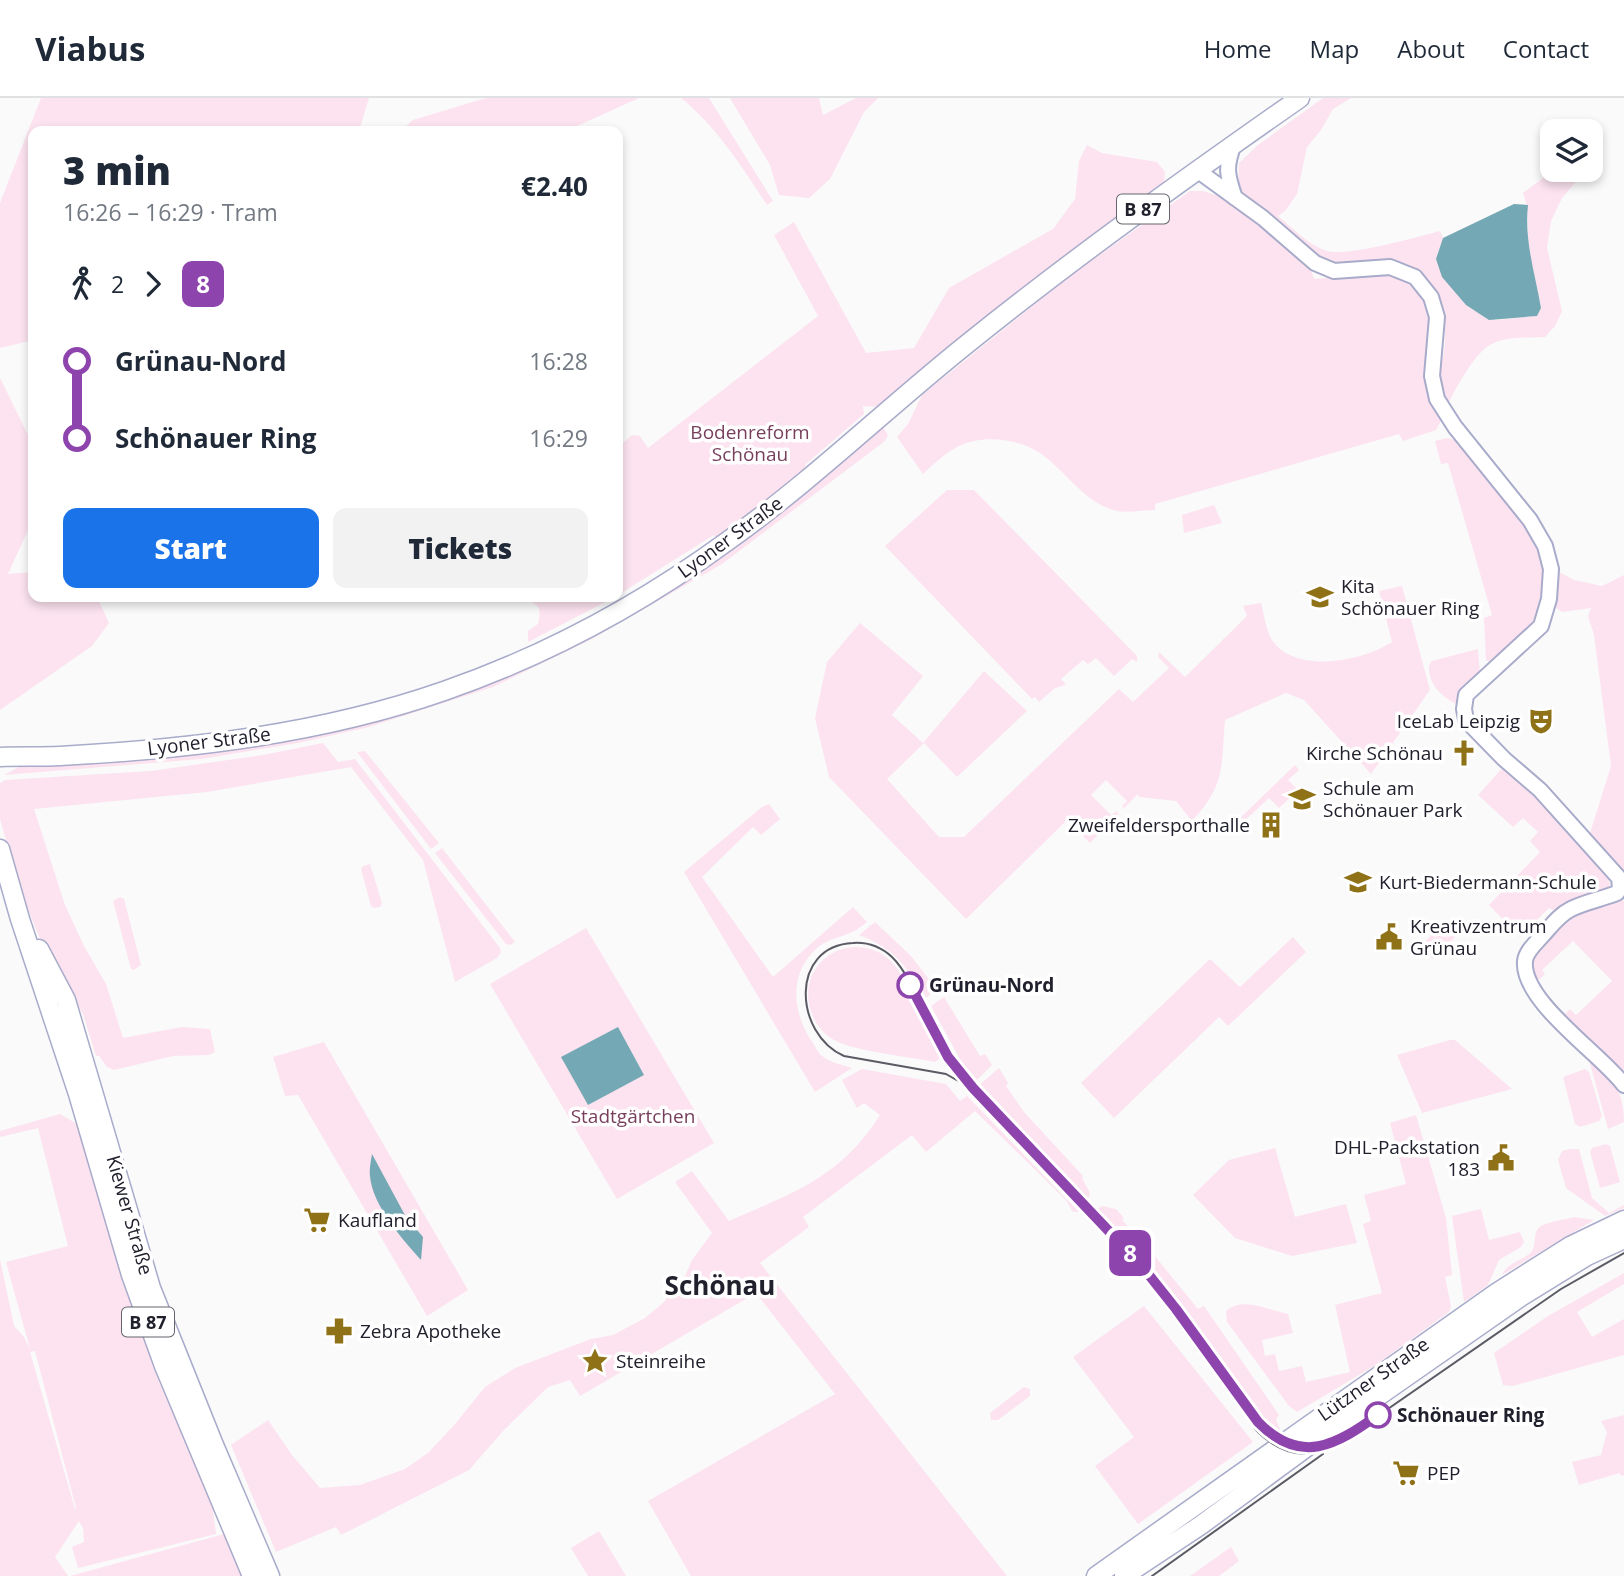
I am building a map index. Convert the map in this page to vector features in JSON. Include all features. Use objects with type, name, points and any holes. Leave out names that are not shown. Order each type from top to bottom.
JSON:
[{"type":"main road","name":"Lyoner Straße","points":[[0,757],[57,756],[216,742],[349,719],[445,691],[539,652],[588,628],[683,572],[729,541],[817,471],[974,338],[1089,247],[1300,98]]},
{"type":"main road","name":"Lyoner Straße","points":[[0,771],[9,765],[57,756]]},
{"type":"main road","name":"Kiewer Straße","points":[[0,849],[78,1094],[131,1275],[164,1366],[252,1576]]},
{"type":"main road","name":"Kiewer Straße","points":[[13,891],[37,946],[66,1000],[151,1288],[270,1576]]},
{"type":"main road","name":"Lützner Straße","points":[[1096,1576],[1496,1293],[1570,1246],[1624,1220]]},
{"type":"main road","name":"Lützner Straße","points":[[1124,1576],[1201,1525],[1522,1296],[1587,1256],[1624,1238]]},
{"type":"street","points":[[1234,144],[1227,163],[1228,178],[1236,200]]},
{"type":"street","points":[[1197,170],[1263,218],[1315,263],[1334,271],[1390,267],[1415,277],[1431,297],[1437,317],[1432,376],[1437,399],[1455,427],[1530,520],[1545,546],[1551,569],[1549,599],[1541,625],[1466,695],[1466,720],[1504,759],[1540,790],[1619,878],[1620,888],[1617,893],[1560,916],[1524,959],[1528,977],[1552,1014],[1624,1085]]},
{"type":"green space","points":[[41,98],[369,98],[361,126],[30,126]]},
{"type":"green space","points":[[486,98],[639,98],[577,126],[406,126],[413,120]]},
{"type":"green space","points":[[681,98],[709,98],[773,201],[767,205],[717,135]]},
{"type":"green space","points":[[730,98],[819,98],[823,115],[856,98],[878,98],[864,112],[830,179],[809,198],[779,195],[770,165]]},
{"type":"green space","points":[[1323,98],[1351,98],[1333,109],[1307,147],[1297,194],[1286,210],[1278,216],[1313,245],[1337,252],[1382,246],[1440,231],[1443,238],[1436,259],[1495,320],[1536,316],[1541,308],[1529,248],[1523,193],[1540,180],[1576,182],[1562,198],[1551,221],[1547,248],[1562,311],[1555,326],[1545,337],[1510,339],[1496,342],[1484,349],[1472,363],[1448,404],[1440,381],[1445,342],[1444,322],[1439,302],[1430,284],[1416,270],[1396,262],[1332,263],[1307,249],[1241,191],[1239,163],[1258,145]]},
{"type":"green space","points":[[28,131],[28,341],[0,348],[0,203]]},
{"type":"green space","name":"Bodenreform Schönau","points":[[1087,145],[1102,153],[1157,162],[1165,172],[1164,183],[879,407],[863,406],[864,414],[806,464],[801,477],[718,540],[714,535],[623,592],[623,443],[632,435],[640,436],[648,448],[818,316],[774,235],[794,222],[866,353],[914,348],[949,288],[1053,229],[1075,199],[1079,161]]},
{"type":"green space","points":[[1190,191],[1203,191],[1224,198],[1310,267],[1314,279],[1387,273],[1416,285],[1430,312],[1426,390],[1442,419],[1436,430],[1403,441],[1399,434],[1155,504],[1155,510],[1122,512],[1095,502],[1040,453],[1010,441],[988,439],[967,443],[948,453],[923,474],[897,437],[908,424],[922,395],[1071,275]]},
{"type":"green space","points":[[0,378],[28,435],[28,530],[8,574],[28,572],[28,602],[99,602],[109,623],[92,646],[0,710]]},
{"type":"green space","points":[[880,423],[888,435],[885,441],[722,564],[592,639],[493,687],[369,727],[298,743],[201,759],[4,775],[19,767],[289,737],[590,631]]},
{"type":"green space","points":[[1447,438],[1459,441],[1515,510],[1541,549],[1544,564],[1540,609],[1535,622],[1525,636],[1492,663],[1486,660],[1484,618],[1492,615],[1448,463],[1441,464],[1435,441]]},
{"type":"green space","points":[[947,490],[974,490],[1137,656],[1137,662],[1132,659],[1114,676],[1096,658],[1088,664],[1083,660],[1061,679],[1066,685],[1055,688],[1039,702],[1035,697],[1032,699],[885,546]]},
{"type":"green space","points":[[1214,505],[1222,523],[1184,533],[1182,515]]},
{"type":"green space","points":[[1557,571],[1574,580],[1602,586],[1624,575],[1624,871],[1590,833],[1611,766],[1594,635],[1588,616],[1591,608],[1562,612],[1552,605]]},
{"type":"green space","points":[[1402,586],[1430,690],[1371,774],[1304,700],[1286,693],[1225,720],[1220,774],[1211,796],[1192,821],[1176,801],[1139,797],[1138,794],[1124,808],[1122,806],[1127,801],[1106,780],[1091,795],[1111,815],[1117,811],[1118,815],[1090,843],[1067,820],[966,919],[829,777],[815,718],[827,662],[860,623],[923,676],[892,715],[923,743],[984,671],[1027,711],[957,777],[924,743],[887,779],[939,837],[964,837],[1119,689],[1133,702],[1169,668],[1158,657],[1159,652],[1185,677],[1247,616],[1243,606],[1261,603],[1270,636],[1283,651],[1297,658],[1313,661],[1348,659],[1364,655],[1392,642],[1379,591]]},
{"type":"green space","points":[[531,602],[605,602],[528,642],[528,631],[538,624],[539,618],[539,609]]},
{"type":"green space","points":[[1478,649],[1480,675],[1459,694],[1456,704],[1436,688],[1429,665],[1432,661]]},
{"type":"green space","points":[[323,743],[338,762],[355,759],[500,948],[501,952],[497,958],[455,982],[423,860],[351,767],[207,792],[34,809],[65,905],[106,984],[123,1038],[182,1027],[210,1029],[215,1052],[209,1055],[173,1056],[114,1070],[107,1067],[99,1056],[96,1056],[83,1014],[45,951],[20,890],[0,819],[0,783],[5,780],[151,771],[263,755]]},
{"type":"green space","points":[[365,751],[439,843],[431,849],[357,752]]},
{"type":"green space","points":[[1295,765],[1299,770],[1288,780],[1298,790],[1279,808],[1269,798],[1241,824],[1238,820]]},
{"type":"green space","points":[[1505,765],[1536,795],[1606,874],[1610,884],[1608,889],[1575,899],[1554,911],[1549,908],[1520,937],[1489,905],[1540,852],[1530,841],[1538,832],[1523,818],[1513,827],[1478,795]]},
{"type":"green space","points":[[769,804],[780,819],[761,835],[753,827],[702,877],[773,977],[853,907],[867,922],[817,948],[804,963],[799,974],[796,998],[801,1021],[807,1032],[822,1056],[852,1068],[815,1092],[684,872]]},
{"type":"green space","points":[[442,848],[515,942],[506,944],[435,853]]},
{"type":"green space","points":[[370,864],[382,903],[380,907],[374,908],[371,906],[361,869]]},
{"type":"green space","points":[[120,897],[124,899],[141,965],[134,970],[131,969],[113,901]]},
{"type":"green space","points":[[1624,901],[1624,1078],[1562,1017],[1570,1009],[1576,1015],[1612,981],[1573,941],[1542,970],[1545,974],[1540,979],[1533,980],[1531,959],[1537,946],[1568,918]]},
{"type":"green space","points":[[875,922],[911,956],[937,990],[924,999],[899,960],[882,946],[859,935]]},
{"type":"green space","points":[[1444,922],[1457,935],[1433,959],[1420,947]]},
{"type":"green space","name":"Stadtgärtchen","points":[[586,928],[714,1143],[617,1199],[490,984]]},
{"type":"green space","points":[[1293,937],[1306,952],[1228,1026],[1219,1017],[1114,1118],[1081,1083],[1210,959],[1240,987]]},
{"type":"green space","points":[[855,947],[869,948],[880,953],[899,971],[943,1055],[935,1062],[843,1044],[826,1035],[820,1028],[809,1003],[812,975],[830,955]]},
{"type":"green space","points":[[944,997],[980,1056],[985,1054],[992,1065],[977,1080],[961,1061],[931,1006]]},
{"type":"green space","points":[[1455,1040],[1512,1089],[1422,1113],[1397,1055]]},
{"type":"green space","points":[[324,1042],[468,1290],[427,1316],[298,1095],[285,1096],[273,1057]]},
{"type":"green space","points":[[1589,1060],[1615,1086],[1622,1101],[1624,1122],[1608,1129]]},
{"type":"green space","points":[[999,1068],[1008,1083],[1006,1086],[1024,1112],[1083,1176],[1090,1193],[1087,1203],[976,1088]]},
{"type":"green space","points":[[862,1069],[946,1084],[960,1101],[967,1096],[1079,1212],[1073,1212],[1066,1200],[975,1111],[926,1152],[912,1135],[803,1217],[809,1227],[760,1263],[1007,1576],[691,1576],[648,1501],[835,1394],[756,1293],[580,1396],[570,1380],[548,1387],[504,1430],[469,1470],[341,1535],[336,1527],[276,1552],[231,1445],[268,1420],[292,1455],[320,1488],[360,1485],[405,1469],[429,1452],[485,1387],[515,1368],[591,1339],[613,1335],[645,1318],[663,1303],[685,1276],[692,1260],[712,1233],[675,1182],[692,1171],[729,1221],[795,1192],[849,1154],[880,1115],[864,1103],[857,1108],[842,1080]]},
{"type":"green space","points":[[1585,1069],[1589,1072],[1602,1116],[1599,1121],[1580,1127],[1575,1124],[1563,1077]]},
{"type":"green space","points":[[60,1114],[77,1124],[160,1384],[212,1503],[216,1534],[78,1568],[72,1547],[84,1542],[83,1528],[79,1521],[55,1557],[68,1576],[0,1576],[0,1259],[14,1326],[30,1349],[6,1262],[68,1246],[38,1128],[0,1137],[0,1131]],"holes":[[[35,1351],[75,1509],[30,1352]]]},
{"type":"green space","points":[[1416,1115],[1446,1218],[1452,1275],[1445,1277],[1451,1306],[1449,1312],[1374,1366],[1297,1412],[1289,1406],[1227,1322],[1226,1311],[1248,1304],[1288,1314],[1293,1333],[1262,1340],[1265,1356],[1275,1354],[1279,1371],[1302,1366],[1306,1382],[1350,1372],[1335,1305],[1382,1293],[1363,1224],[1371,1221],[1364,1195],[1406,1184],[1390,1123]]},
{"type":"green space","points":[[1606,1144],[1610,1146],[1620,1182],[1600,1188],[1590,1152],[1592,1148]]},
{"type":"green space","points":[[1275,1148],[1295,1217],[1346,1204],[1357,1243],[1292,1256],[1235,1238],[1193,1195],[1229,1160]]},
{"type":"green space","points":[[1579,1149],[1592,1198],[1609,1213],[1624,1205],[1624,1208],[1605,1216],[1566,1188],[1558,1160],[1562,1151]]},
{"type":"green space","points":[[1102,1206],[1116,1209],[1124,1218],[1122,1220],[1198,1309],[1204,1306],[1279,1415],[1276,1420],[1280,1429],[1276,1434],[1260,1417],[1171,1295],[1097,1209]]},
{"type":"green space","points":[[1481,1209],[1489,1240],[1520,1232],[1524,1242],[1521,1247],[1499,1260],[1488,1285],[1464,1302],[1452,1216]]},
{"type":"green space","points":[[1574,1217],[1594,1220],[1502,1275],[1508,1267],[1532,1251],[1538,1228]]},
{"type":"green space","points":[[1624,1273],[1624,1284],[1577,1312],[1592,1337],[1624,1319],[1624,1355],[1513,1386],[1503,1385],[1494,1353],[1548,1316]]},
{"type":"green space","points":[[1144,1306],[1253,1442],[1138,1524],[1095,1466],[1134,1437],[1073,1357]]},
{"type":"green space","points":[[1024,1387],[1030,1389],[1030,1396],[998,1420],[991,1420],[990,1413]]},
{"type":"green space","points":[[1624,1415],[1624,1475],[1621,1476],[1620,1473],[1579,1485],[1572,1462],[1601,1455],[1607,1432],[1601,1421]]},
{"type":"green space","points":[[599,1531],[626,1576],[588,1576],[571,1548]]},
{"type":"green space","points":[[224,1534],[241,1576],[70,1576]]},
{"type":"green space","points":[[1231,1547],[1239,1561],[1219,1576],[1190,1576]]},
{"type":"water","points":[[1514,204],[1528,205],[1529,244],[1541,308],[1537,316],[1489,320],[1466,305],[1442,277],[1436,259],[1443,238]]},
{"type":"water","points":[[618,1027],[644,1075],[588,1105],[561,1057]]},
{"type":"water","points":[[372,1154],[406,1217],[423,1237],[421,1260],[376,1199],[370,1176]]},
{"type":"tram line","points":[[1354,1433],[1330,1443],[1307,1447],[1284,1441],[1263,1427],[1141,1265],[956,1067],[941,1044],[907,977],[892,957],[874,946],[853,943],[832,948],[818,959],[809,974],[806,992],[808,1011],[815,1029],[827,1045],[844,1056],[946,1074],[960,1082],[1140,1271],[1256,1430],[1268,1441],[1280,1448],[1304,1454],[1330,1449],[1357,1437]]},
{"type":"tram line","name":"8","points":[[910,985],[948,1057],[973,1088],[1141,1265],[1268,1432],[1292,1445],[1318,1447],[1342,1440],[1378,1415]]},
{"type":"tram line","points":[[1346,1438],[1561,1289],[1624,1253]]},
{"type":"tram line","points":[[1152,1576],[1323,1454]]},
{"type":"place","name":"Kita Schönauer Ring","points":[[1320,597]]},
{"type":"place","name":"IceLab Leipzig","points":[[1541,721]]},
{"type":"place","name":"Kirche Schönau","points":[[1464,753]]},
{"type":"place","name":"Schule am Schönauer Park","points":[[1302,799]]},
{"type":"place","name":"Zweifeldersporthalle","points":[[1271,825]]},
{"type":"place","name":"Kurt-Biedermann-Schule","points":[[1358,882]]},
{"type":"place","name":"Kreativzentrum Grünau","points":[[1389,937]]},
{"type":"place","name":"Grünau-Nord","points":[[910,985]]},
{"type":"place","name":"DHL-Packstation 183","points":[[1501,1158]]},
{"type":"place","name":"Kaufland","points":[[317,1220]]},
{"type":"place","name":"Zebra Apotheke","points":[[339,1331]]},
{"type":"place","name":"Steinreihe","points":[[595,1361]]},
{"type":"place","name":"Schönauer Ring","points":[[1378,1415]]},
{"type":"place","name":"PEP","points":[[1406,1473]]},
{"type":"district","name":"Schönau","points":[[720,1285]]}]
